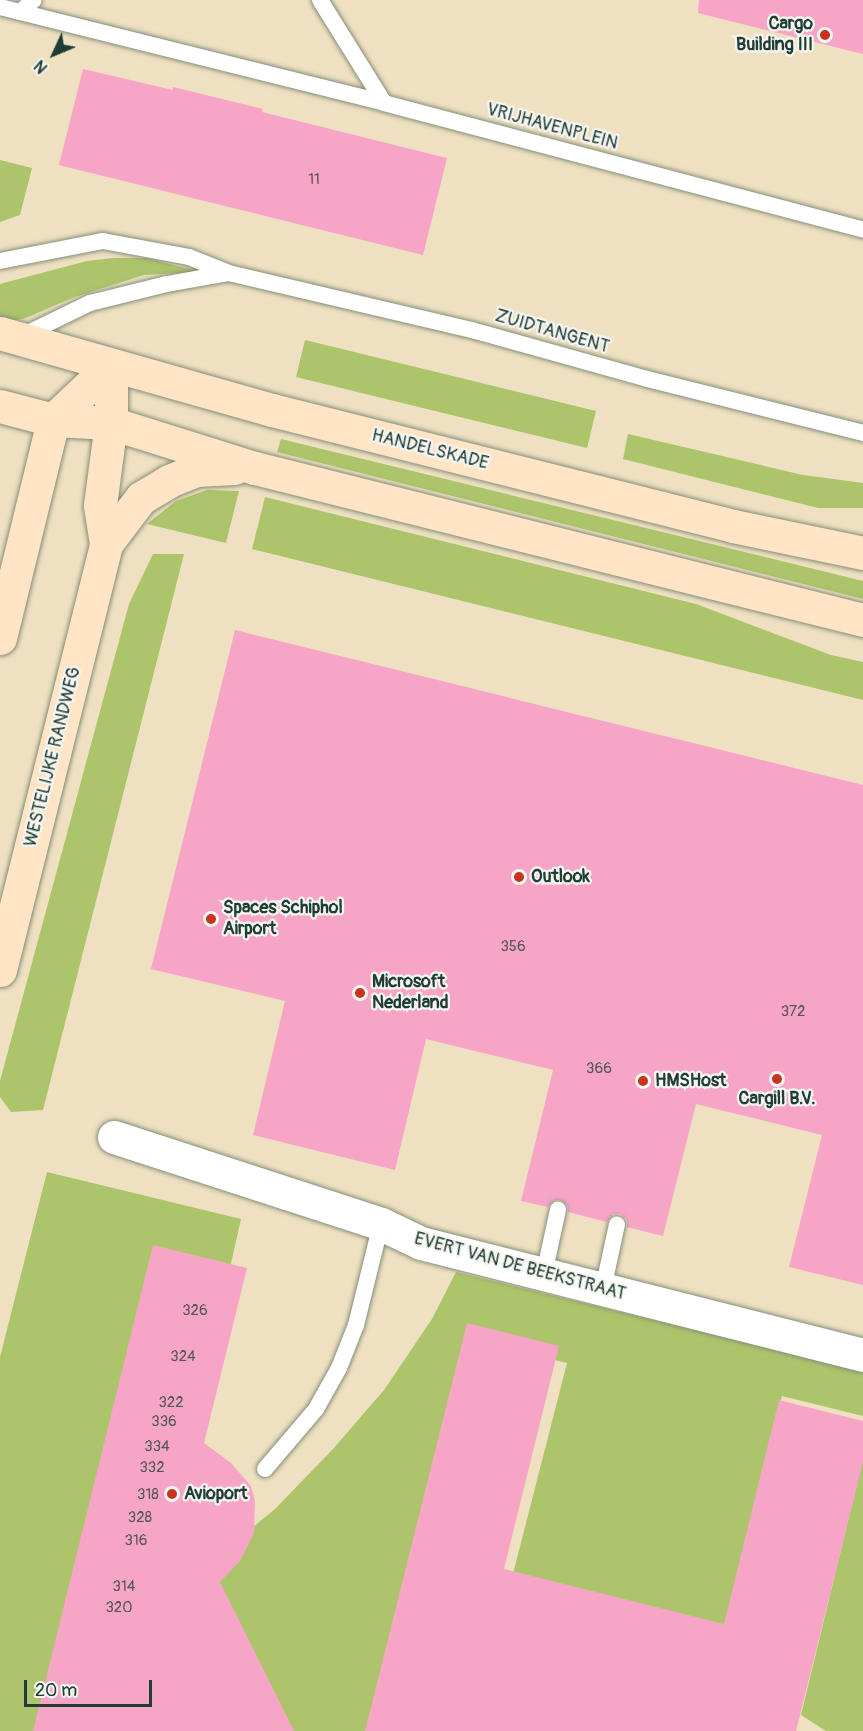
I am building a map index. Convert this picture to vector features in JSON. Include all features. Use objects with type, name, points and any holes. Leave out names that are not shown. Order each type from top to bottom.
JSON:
[{"type":"street","name":"HANDELSKADE","points":[[6,340],[111,365],[282,413],[734,525],[863,553]]},
{"type":"street","points":[[1,629],[54,420],[111,365]]},
{"type":"street","name":"WESTELIJKE RANDWEG","points":[[0,970],[106,544],[100,505],[111,423],[111,365]]},
{"type":"street","points":[[0,406],[54,420],[111,423],[255,468],[863,620]]},
{"type":"street","name":"WESTELIJKE RANDWEG","points":[[106,544],[141,498],[169,481],[196,470],[255,468]]},
{"type":"street","name":"EVERT VAN DE BEEKSTRAAT","points":[[114,1137],[381,1224],[421,1243],[863,1355]]},
{"type":"lane","points":[[20,12],[34,0]]},
{"type":"lane","points":[[320,0],[384,103]]},
{"type":"lane","name":"VRIJHAVENPLEIN","points":[[0,7],[384,103],[863,230]]},
{"type":"lane","name":"ZUIDTANGENT","points":[[0,261],[103,241],[189,257],[229,273],[472,330],[647,379],[863,432]]},
{"type":"lane","name":"ZUIDTANGENT","points":[[6,340],[90,303],[167,284],[229,273]]},
{"type":"lane","points":[[544,1274],[558,1210]]},
{"type":"lane","points":[[265,1469],[316,1409],[339,1368],[356,1325],[381,1224]]},
{"type":"lane","points":[[603,1289],[617,1224]]},
{"type":"green space","points":[[0,160],[32,168],[20,215],[0,222]]},
{"type":"green space","points":[[147,258],[200,272],[144,275],[72,298],[26,318],[12,321],[0,318],[0,284],[87,261]]},
{"type":"green space","points":[[305,340],[596,411],[587,448],[296,377]]},
{"type":"green space","points":[[628,434],[803,475],[863,483],[863,508],[818,508],[623,459]]},
{"type":"green space","points":[[281,439],[863,581],[863,599],[277,452]]},
{"type":"green space","points":[[207,490],[239,491],[226,543],[147,524],[176,501]]},
{"type":"green space","points":[[265,497],[696,604],[831,655],[863,662],[863,700],[252,549]]},
{"type":"green space","points":[[153,554],[184,554],[43,1110],[11,1112],[0,1097],[0,1081],[129,604]]},
{"type":"green space","points":[[47,1172],[241,1219],[186,1462],[229,1547],[275,1509],[333,1449],[384,1390],[432,1319],[456,1272],[863,1371],[863,1416],[782,1396],[716,1670],[502,1617],[567,1363],[494,1345],[397,1731],[0,1731],[0,1357]]},
{"type":"green space","points":[[863,1459],[863,1731],[826,1731],[801,1715]]},
{"type":"building","name":"Cargo Building III","points":[[699,0],[863,0],[863,54],[698,13]]},
{"type":"building","points":[[83,69],[173,90],[173,87],[263,109],[262,112],[447,158],[423,255],[59,165]]},
{"type":"building","name":"Outlook","points":[[235,630],[863,785],[863,1285],[789,1267],[822,1135],[696,1104],[663,1236],[627,1227],[627,1220],[620,1214],[613,1214],[607,1222],[568,1212],[568,1206],[561,1200],[554,1200],[548,1207],[521,1201],[553,1070],[426,1039],[395,1170],[253,1135],[285,1001],[151,969]]},
{"type":"building","name":"Avioport","points":[[153,1245],[247,1268],[204,1443],[231,1463],[251,1486],[255,1501],[254,1533],[240,1561],[220,1582],[294,1731],[33,1731]]},
{"type":"building","points":[[467,1323],[559,1346],[504,1569],[724,1624],[779,1400],[863,1421],[863,1462],[796,1731],[365,1731]]},
{"type":"place","name":"Cargo Building III","points":[[825,35]]},
{"type":"place","name":"Outlook","points":[[519,877]]},
{"type":"place","name":"Spaces Schiphol Airport","points":[[211,919]]},
{"type":"place","name":"Microsoft Nederland","points":[[360,993]]},
{"type":"place","name":"Cargill B.V.","points":[[777,1079]]},
{"type":"place","name":"HMSHost","points":[[643,1081]]},
{"type":"place","name":"Avioport","points":[[172,1494]]}]
